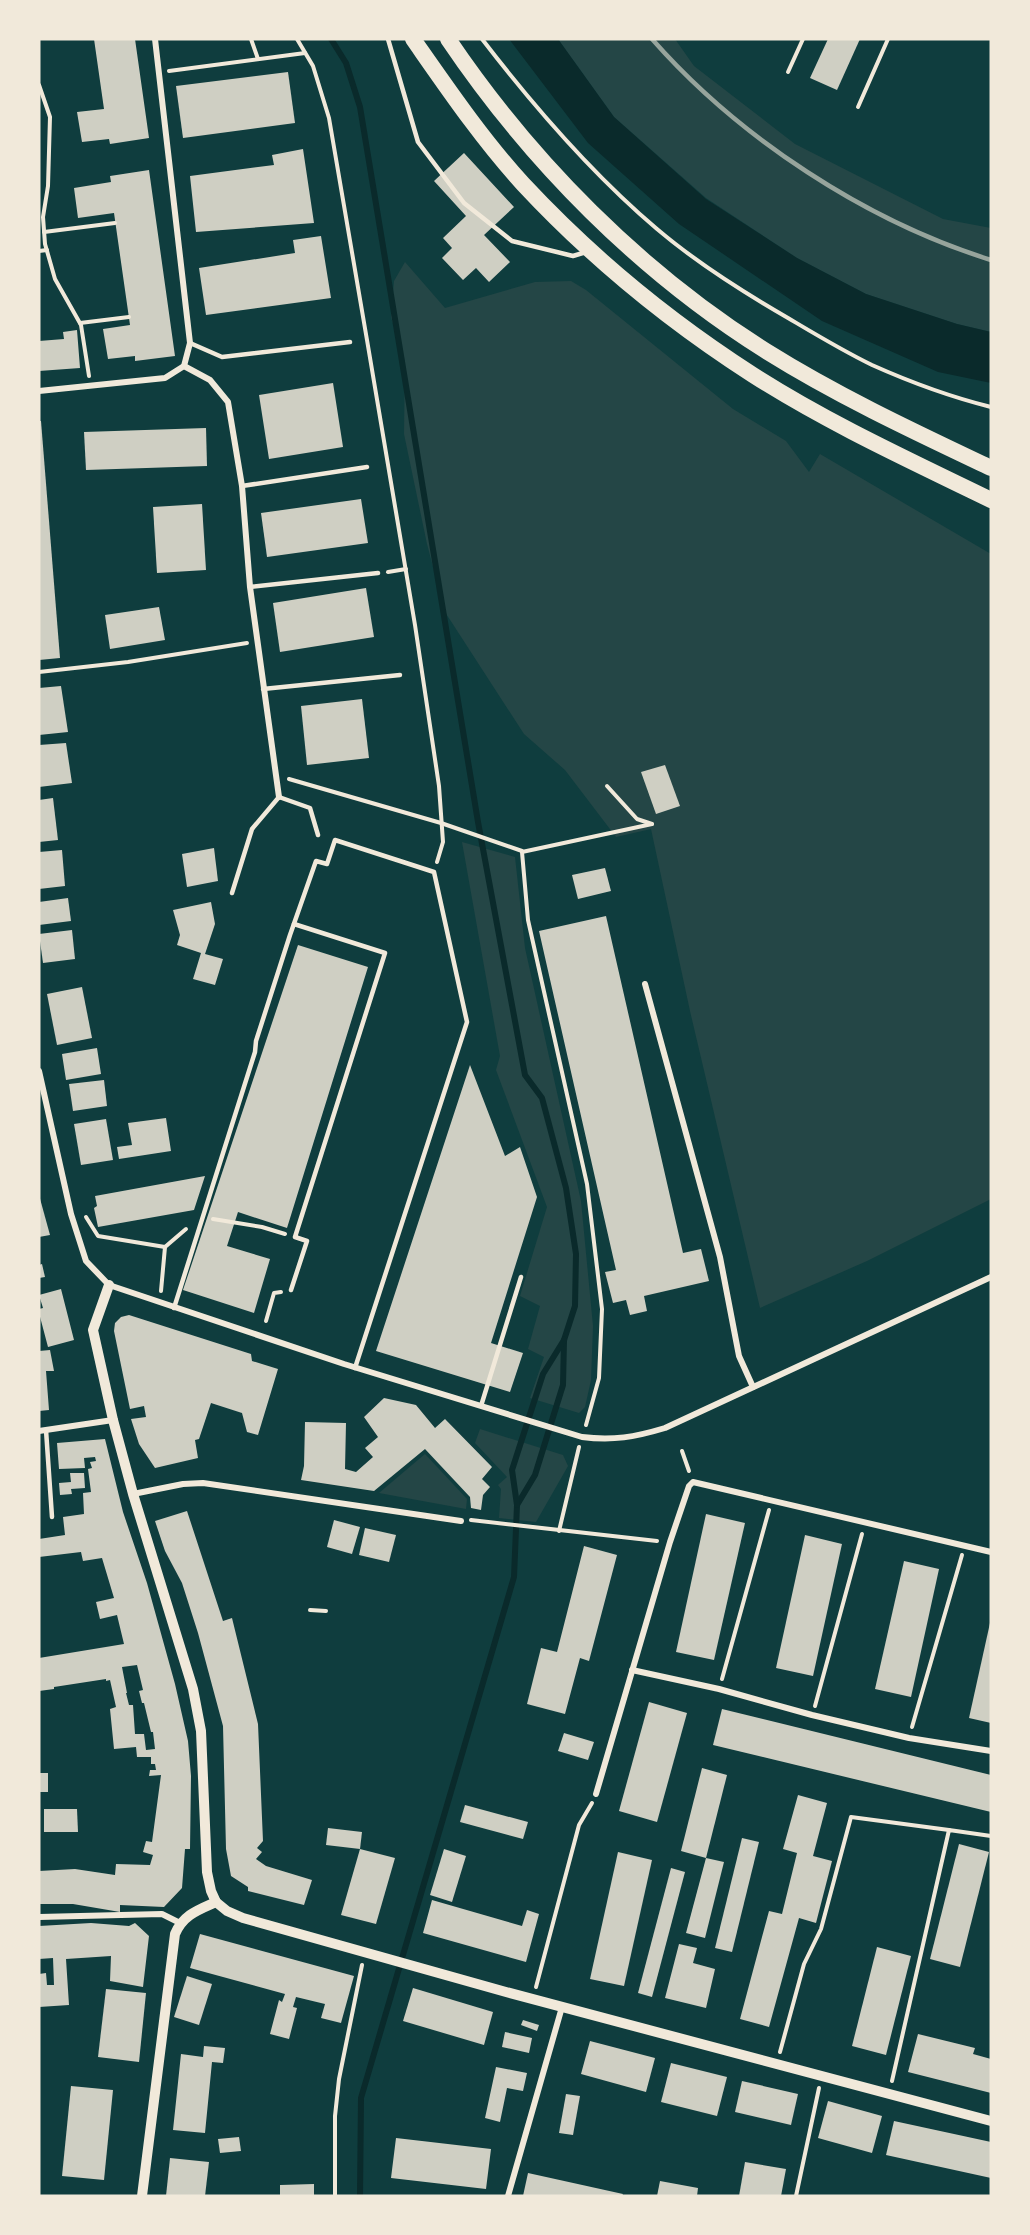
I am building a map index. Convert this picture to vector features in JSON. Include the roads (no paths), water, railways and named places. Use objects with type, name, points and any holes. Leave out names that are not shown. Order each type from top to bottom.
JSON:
[{"type":"highway","points":[[413,39],[452,95],[523,183],[590,251],[654,304],[754,376],[832,420],[991,500]]},
{"type":"highway","points":[[448,39],[502,113],[558,178],[625,243],[692,299],[766,351],[869,409],[991,468]]},
{"type":"highway","points":[[954,482],[991,512]]},
{"type":"street","points":[[39,391],[165,378],[184,366],[190,343],[155,39]]},
{"type":"street","points":[[184,366],[210,380],[228,402],[242,486],[250,587],[279,797]]},
{"type":"street","points":[[645,984],[720,1257],[739,1356],[753,1387]]},
{"type":"street","points":[[39,1071],[71,1214],[86,1261],[109,1285],[355,1368],[565,1433],[602,1440],[636,1437],[665,1428],[991,1277]]},
{"type":"street","points":[[109,1285],[93,1330],[113,1420],[133,1494],[194,1689],[201,1731],[207,1872],[216,1902],[227,1911],[243,1918],[388,1959],[991,2121]]},
{"type":"street","points":[[43,1430],[113,1420]]},
{"type":"street","points":[[596,1794],[670,1542],[689,1486],[693,1482],[991,1552]]},
{"type":"street","points":[[133,1494],[183,1484],[203,1484],[461,1521]]},
{"type":"street","points":[[632,1670],[719,1689],[812,1715],[909,1738],[991,1751]]},
{"type":"street","points":[[142,2196],[173,1943],[180,1923],[189,1915],[216,1902]]},
{"type":"street","points":[[39,1917],[162,1914],[180,1923]]},
{"type":"street","points":[[508,2196],[562,2007]]},
{"type":"lane","points":[[388,39],[417,142],[464,203],[512,241],[573,256],[590,251]]},
{"type":"lane","points":[[190,343],[222,357],[350,342]]},
{"type":"lane","points":[[242,486],[368,467]]},
{"type":"lane","points":[[250,587],[378,573]]},
{"type":"lane","points":[[263,688],[400,675]]},
{"type":"lane","points":[[232,893],[252,829],[279,797],[310,808],[318,835]]},
{"type":"lane","points":[[174,1308],[294,924],[316,861],[327,864],[335,840],[434,872],[467,1022],[355,1368]]},
{"type":"lane","points":[[291,1290],[307,1240],[295,1237],[385,953],[294,924]]},
{"type":"lane","points":[[481,1407],[521,1277]]},
{"type":"lane","points":[[43,1430],[52,1517]]},
{"type":"waterway","points":[[331,39],[346,63],[360,107],[478,822],[525,1075],[542,1098],[566,1188],[576,1254],[575,1306],[564,1340],[563,1385],[535,1475],[517,1505],[514,1577],[361,2098],[360,2196]]},
{"type":"waterway","points":[[517,1505],[512,1470],[543,1374],[564,1340]]},
{"type":"railway","points":[[652,39],[724,110],[807,172],[898,223],[991,260]]}]
